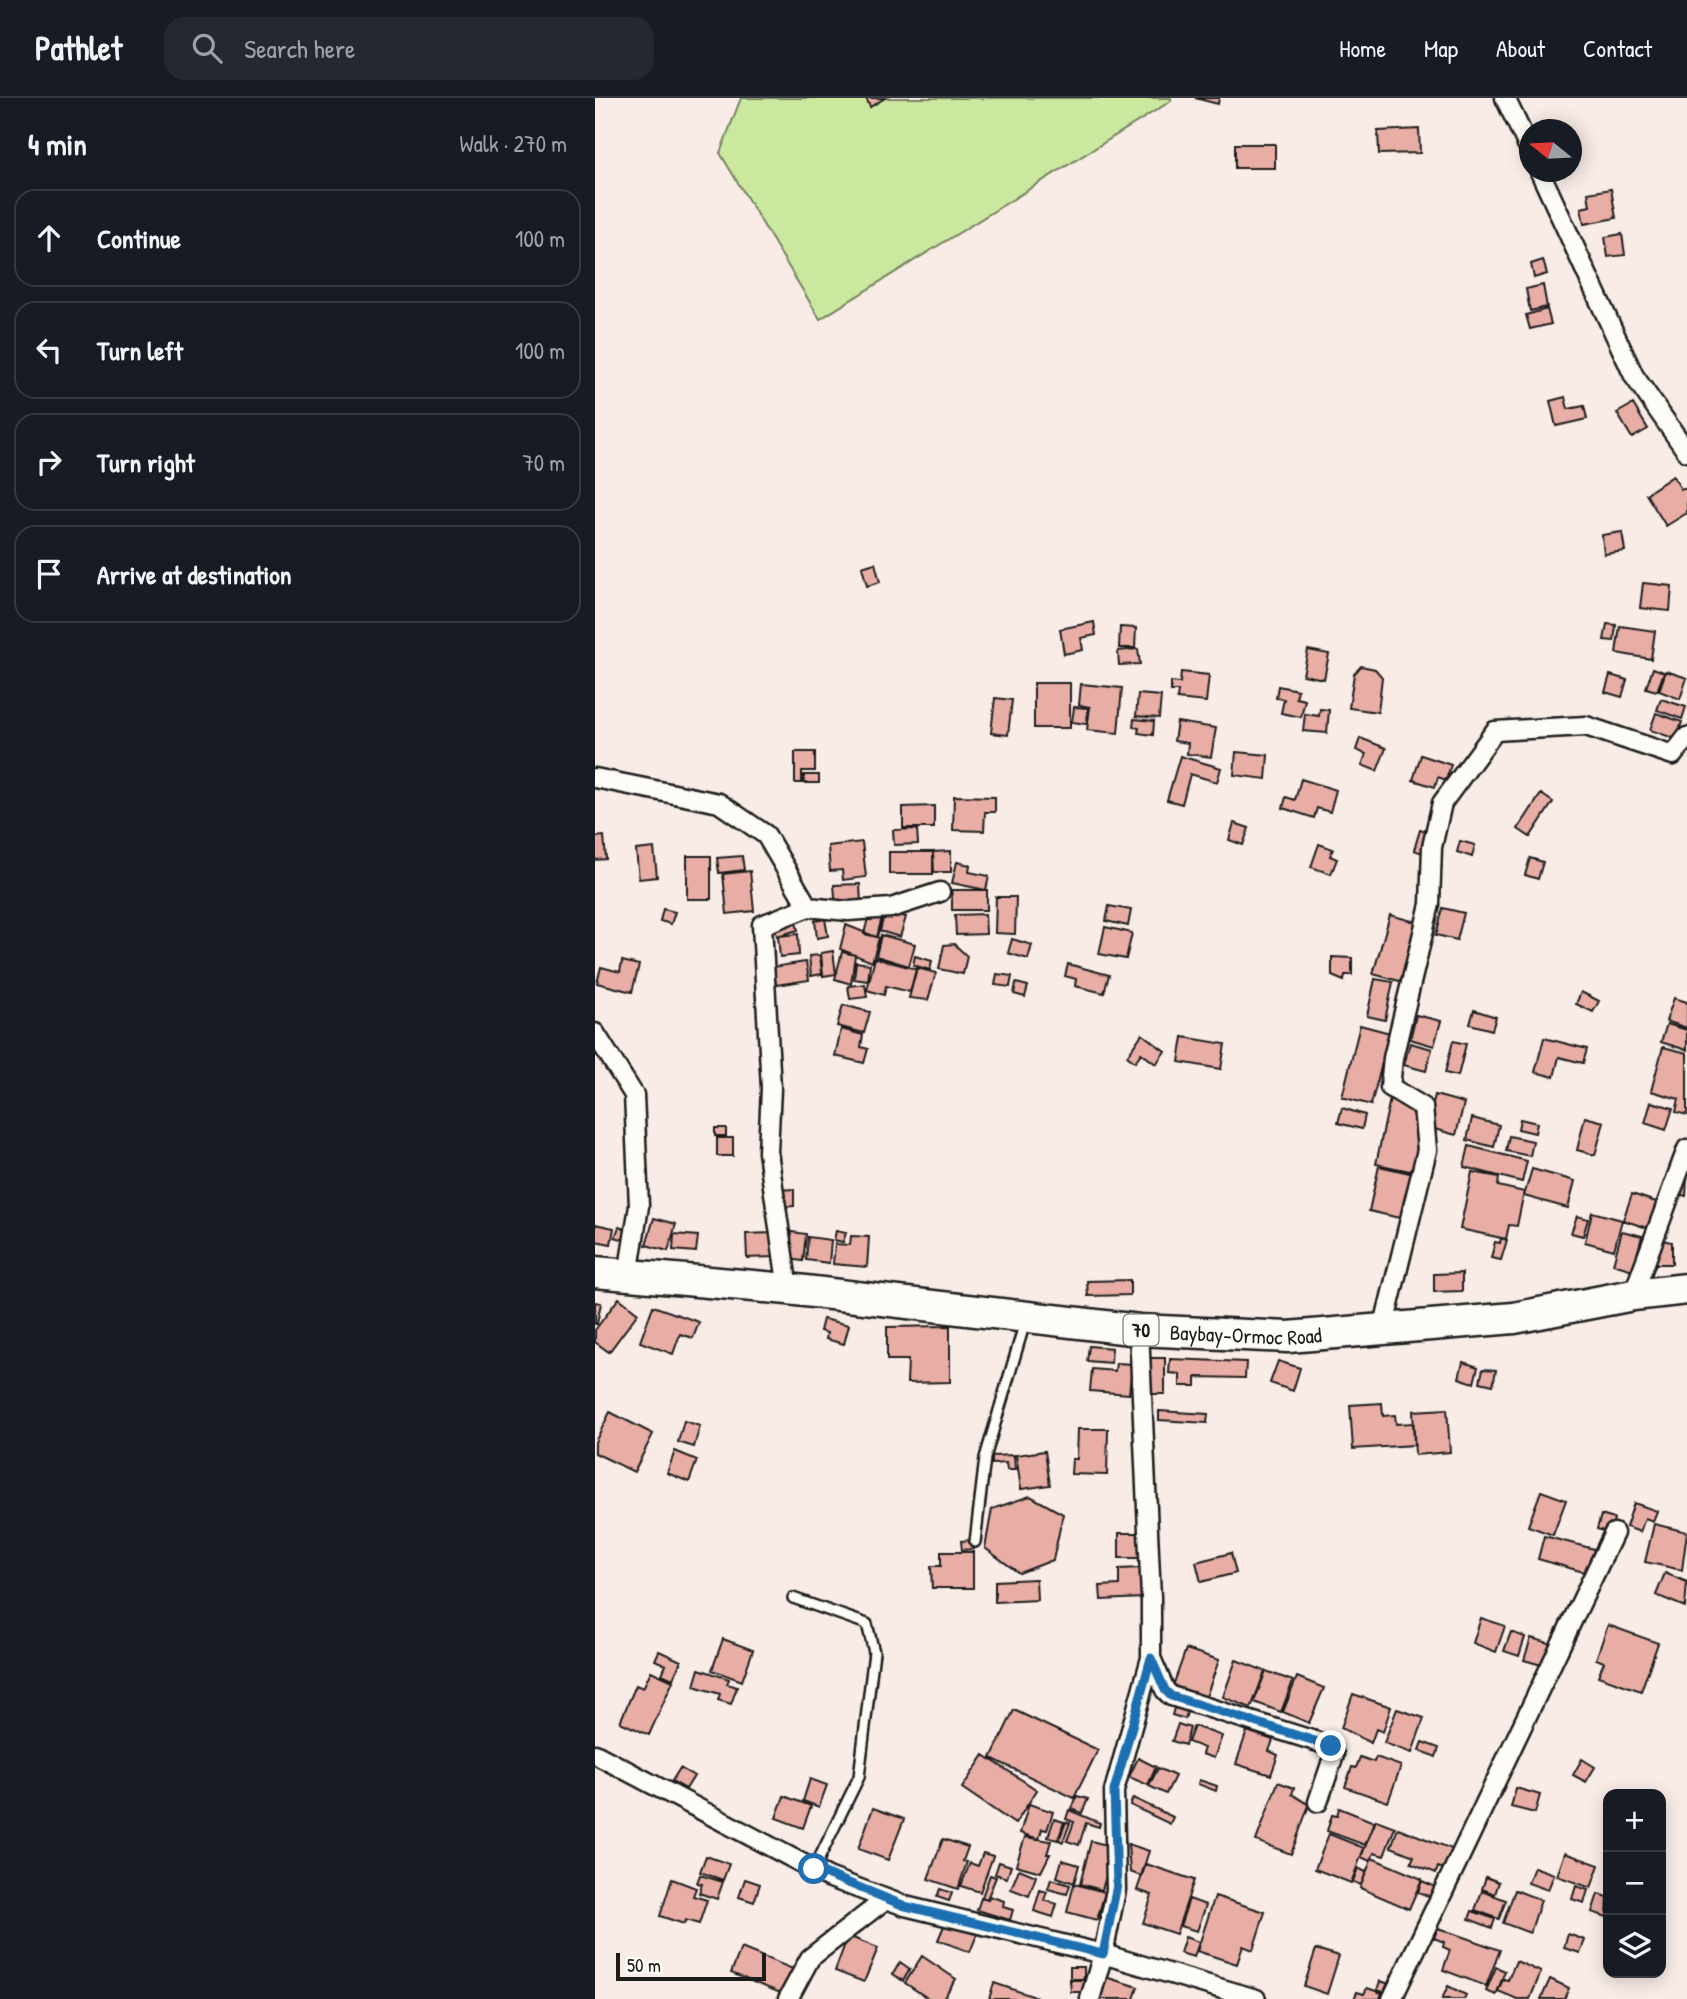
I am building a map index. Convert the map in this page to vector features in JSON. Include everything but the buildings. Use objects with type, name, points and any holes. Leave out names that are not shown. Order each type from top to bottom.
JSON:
[{"type":"highway","name":"Baybay-Ormoc Road","points":[[595,1272],[788,1289],[1139,1330],[1288,1337],[1514,1318],[1633,1295],[1687,1289]]},
{"type":"street","points":[[1509,106],[1519,127]]},
{"type":"street","points":[[1545,182],[1634,376],[1687,452]]},
{"type":"street","points":[[1383,1329],[1427,1150],[1423,1107],[1390,1087],[1393,1058],[1430,904],[1432,847],[1442,803],[1495,732],[1586,726],[1673,755],[1687,737]]},
{"type":"street","points":[[595,778],[719,803],[766,835],[808,907]]},
{"type":"street","points":[[788,1289],[768,1152],[771,1088],[762,925],[808,907],[848,911],[891,908],[940,892]]},
{"type":"street","points":[[595,1033],[634,1095],[639,1206],[628,1275]]},
{"type":"street","points":[[1633,1295],[1687,1149]]},
{"type":"street","points":[[1090,1999],[1103,1954],[1117,1885],[1114,1791],[1151,1658],[1151,1598],[1139,1330]]},
{"type":"street","points":[[1392,1999],[1614,1533]]},
{"type":"street","points":[[1151,1658],[1165,1690],[1171,1696],[1331,1746],[1334,1755],[1318,1802]]},
{"type":"street","points":[[595,1754],[814,1869],[886,1899],[1103,1954],[1256,1999]]},
{"type":"street","points":[[788,1999],[810,1958],[886,1899]]},
{"type":"lane","points":[[975,1542],[985,1458],[1026,1317]]},
{"type":"lane","points":[[793,1598],[867,1624],[874,1652],[859,1777],[814,1869]]},
{"type":"green space","points":[[741,98],[1171,98],[1171,101],[820,319],[720,153]]},
{"type":"route","points":[[814,1869],[828,1877],[905,1906],[1103,1954],[1117,1885],[1114,1791],[1151,1658],[1165,1690],[1171,1696],[1331,1746]]}]
